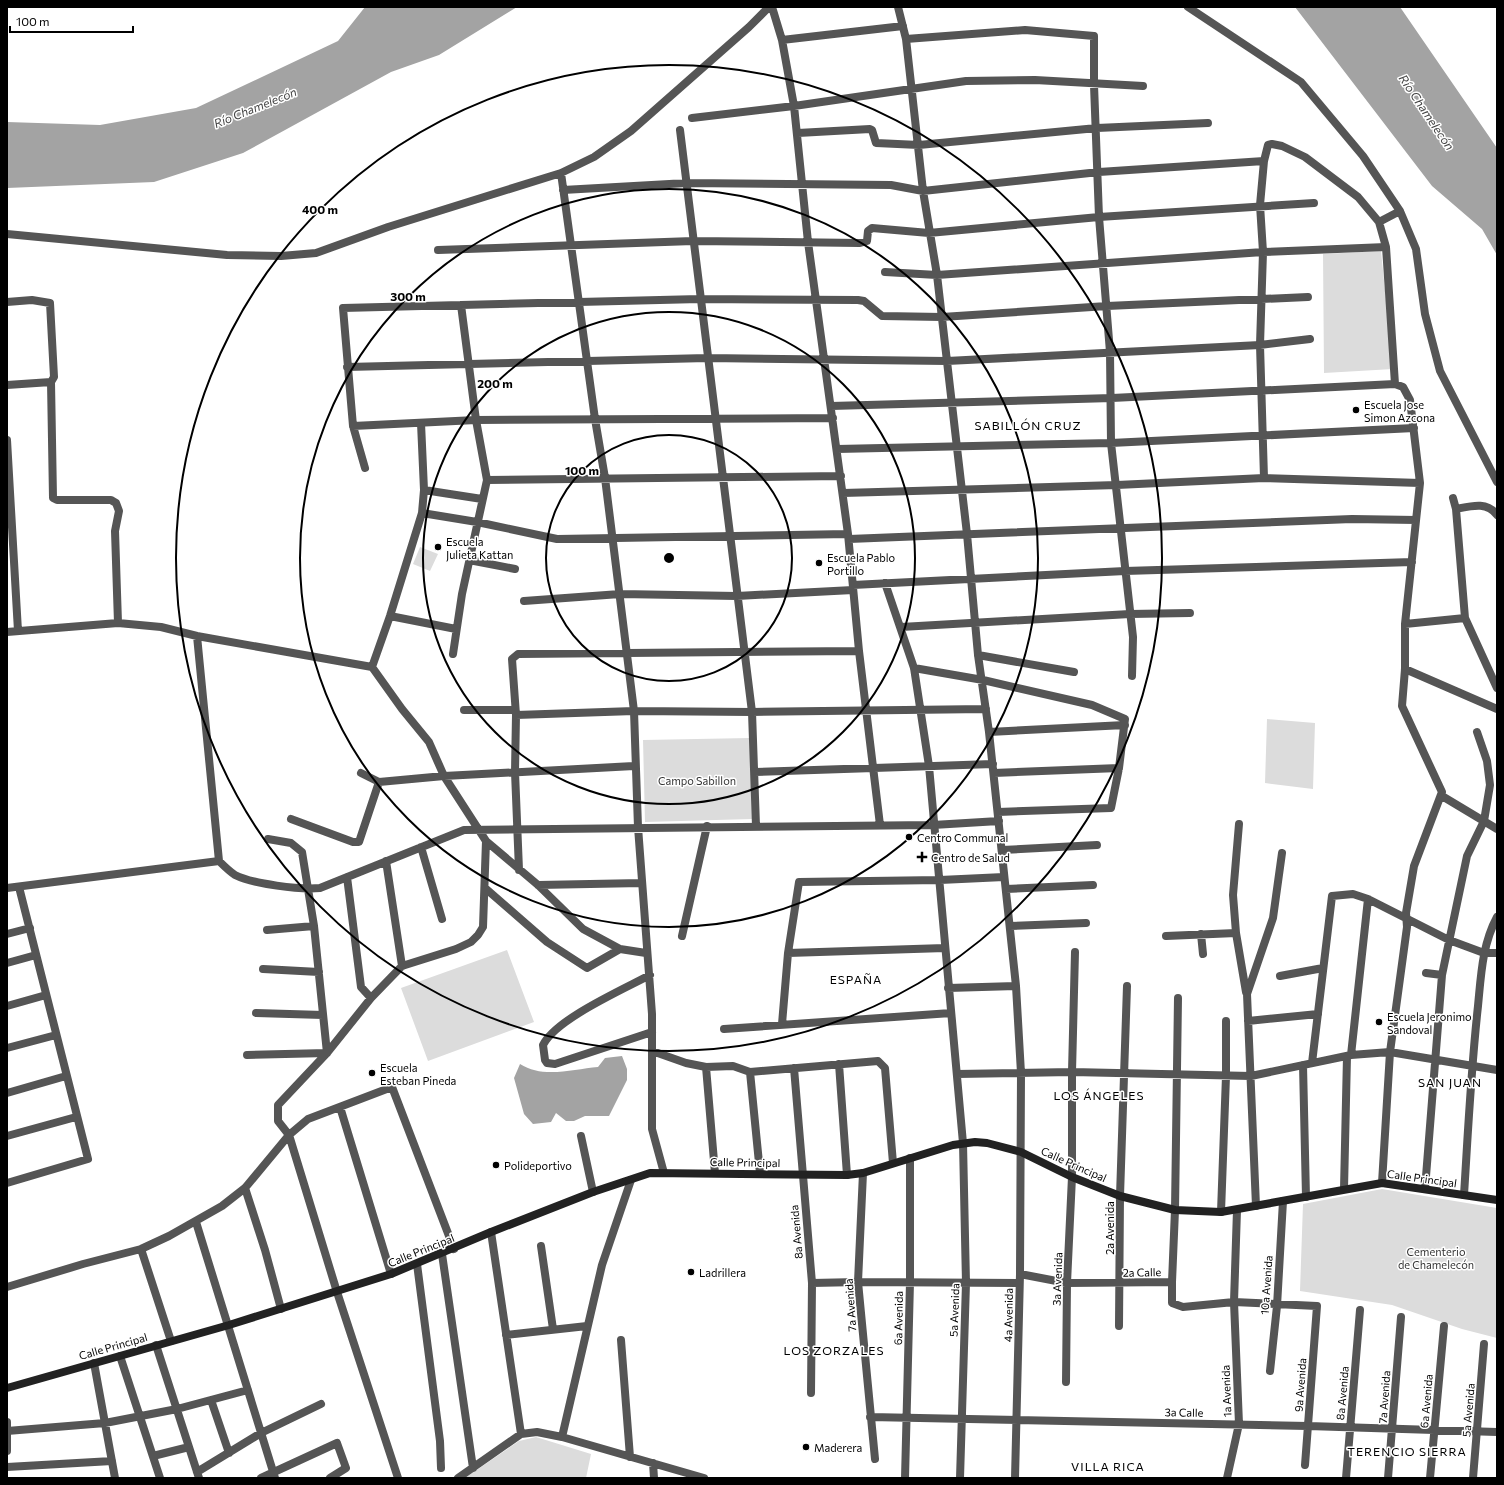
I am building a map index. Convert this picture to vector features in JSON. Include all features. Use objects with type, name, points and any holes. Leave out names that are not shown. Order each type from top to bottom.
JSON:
[{"type":"street","points":[[7,234],[228,255],[281,256],[316,253],[388,227],[561,173],[594,157],[631,131],[770,7],[782,40],[798,133],[808,242],[849,537],[859,651],[880,825]]},
{"type":"street","name":"4a Avenida","points":[[898,7],[906,39],[910,90],[919,145],[923,191],[929,233],[938,275],[967,534],[978,656],[983,680],[993,764],[1016,986],[1021,1073],[1021,1152],[1020,1274],[1015,1478]]},
{"type":"street","points":[[1188,7],[1301,82],[1363,156],[1400,211],[1416,249],[1425,314],[1440,370],[1497,482]]},
{"type":"street","points":[[782,40],[903,26]]},
{"type":"street","points":[[906,39],[1025,30],[1094,36],[1094,84],[1099,172],[1099,217],[1110,352],[1112,443],[1133,637],[1132,676]]},
{"type":"street","points":[[692,118],[794,106],[966,81],[994,80],[1143,86]]},
{"type":"street","points":[[798,133],[870,129],[872,130],[876,143],[919,145],[1097,128],[1208,123]]},
{"type":"street","points":[[680,130],[714,417],[752,712],[756,826]]},
{"type":"street","points":[[1264,478],[1260,345],[1263,252],[1260,205],[1266,149],[1272,144],[1282,146],[1305,157],[1358,197],[1379,222],[1386,247],[1395,384]]},
{"type":"street","points":[[563,190],[687,183],[891,184],[923,191],[1099,172],[1264,161]]},
{"type":"street","points":[[561,173],[595,420],[605,478],[634,711],[634,766],[646,953],[650,975],[652,1032],[652,1129],[664,1173]]},
{"type":"street","points":[[438,250],[693,241],[864,243],[867,241],[868,231],[872,228],[929,233],[1099,217],[1260,205],[1314,203]]},
{"type":"street","points":[[1379,222],[1400,211]]},
{"type":"street","points":[[885,272],[938,275],[1263,252],[1386,247]]},
{"type":"street","points":[[365,468],[353,426],[343,308],[700,299],[864,301],[882,316],[942,317],[1107,306],[1308,297]]},
{"type":"street","points":[[7,302],[32,300],[50,303],[54,377],[51,382],[53,498],[57,500],[110,500],[116,503],[119,511],[116,531],[118,623]]},
{"type":"street","points":[[453,654],[456,629],[476,522],[487,480],[476,420],[470,364],[461,305]]},
{"type":"street","points":[[347,367],[707,358],[947,361],[1260,345],[1310,339]]},
{"type":"street","points":[[7,385],[51,382]]},
{"type":"street","points":[[831,406],[1112,398],[1261,392],[1395,384],[1403,386],[1410,400],[1420,483],[1405,624],[1405,669],[1402,706],[1441,787],[1442,796],[1414,866],[1406,913],[1407,920],[1390,1052],[1382,1183]]},
{"type":"street","points":[[353,426],[476,420],[595,420],[714,417],[833,418]]},
{"type":"street","points":[[372,666],[390,616],[422,513],[424,490],[421,423]]},
{"type":"street","points":[[837,449],[1112,443],[1263,437],[1414,428]]},
{"type":"street","points":[[7,440],[18,631]]},
{"type":"street","points":[[487,480],[722,476],[841,476]]},
{"type":"street","points":[[843,493],[1116,486],[1264,478],[1420,483]]},
{"type":"street","points":[[424,490],[482,499]]},
{"type":"street","points":[[1453,498],[1456,509],[1465,618],[1497,688]]},
{"type":"street","points":[[1456,509],[1485,506],[1492,509],[1497,515]]},
{"type":"street","points":[[422,513],[476,522],[557,539],[729,536],[849,537],[1352,520],[1416,520]]},
{"type":"street","points":[[469,560],[515,570]]},
{"type":"street","points":[[524,601],[620,594],[737,596],[970,577],[1412,562]]},
{"type":"street","name":"5a Avenida","points":[[885,583],[914,668],[928,766],[933,825],[940,880],[948,988],[957,1074],[962,1143],[966,1283],[960,1478]]},
{"type":"street","points":[[901,627],[1130,614],[1190,613]]},
{"type":"street","points":[[390,616],[456,629]]},
{"type":"street","points":[[1405,624],[1465,618]]},
{"type":"street","points":[[7,632],[118,623],[161,627],[197,636],[372,666],[402,709],[429,742],[444,776],[486,841],[538,885],[583,929],[620,949],[646,953]]},
{"type":"street","points":[[197,636],[218,861],[235,875],[251,881],[309,889],[320,888],[464,830],[707,826],[933,825],[998,817],[1111,808],[1119,768],[1125,719],[1092,705],[983,680],[914,668]]},
{"type":"street","points":[[520,870],[515,772],[515,713],[512,659],[518,654],[859,651]]},
{"type":"street","points":[[978,656],[1074,672]]},
{"type":"street","points":[[1405,669],[1497,709]]},
{"type":"street","points":[[464,710],[515,713],[986,709]]},
{"type":"street","points":[[989,732],[1125,725]]},
{"type":"street","points":[[1425,1189],[1434,1060],[1442,975],[1466,856],[1484,822],[1490,785],[1487,761],[1477,732]]},
{"type":"street","points":[[755,772],[993,764]]},
{"type":"street","points":[[361,773],[379,782],[444,776],[634,766]]},
{"type":"street","points":[[994,773],[1119,768]]},
{"type":"street","points":[[291,819],[353,842],[359,842],[379,782]]},
{"type":"street","points":[[1442,796],[1497,829]]},
{"type":"street","points":[[1239,824],[1233,896],[1236,933],[1247,994],[1256,1206]]},
{"type":"street","points":[[682,936],[707,826]]},
{"type":"street","points":[[268,839],[291,843],[301,849],[309,889],[314,926],[327,1053]]},
{"type":"street","points":[[398,1478],[337,1292],[289,1135],[278,1120],[278,1104],[327,1053],[371,998],[402,966],[456,949],[471,942],[478,935],[483,927],[486,841]]},
{"type":"street","points":[[1002,850],[1097,846]]},
{"type":"street","points":[[421,847],[442,920]]},
{"type":"street","points":[[1247,994],[1273,918],[1282,853]]},
{"type":"street","points":[[7,888],[218,861]]},
{"type":"street","points":[[386,861],[402,966]]},
{"type":"street","points":[[347,877],[361,987],[371,998]]},
{"type":"street","points":[[782,1024],[788,954],[800,882],[940,880],[1004,877]]},
{"type":"street","points":[[538,885],[642,883]]},
{"type":"street","points":[[1006,889],[1094,885]]},
{"type":"street","points":[[7,1183],[88,1159],[76,1117],[20,886]]},
{"type":"street","points":[[485,888],[547,942],[588,968],[620,949]]},
{"type":"street","points":[[1312,1063],[1332,896],[1353,894],[1368,899],[1449,940],[1484,953],[1497,953]]},
{"type":"street","points":[[1344,1190],[1349,1055],[1368,899]]},
{"type":"street","points":[[1464,1195],[1471,1066],[1484,953],[1497,917]]},
{"type":"street","points":[[1010,926],[1086,923]]},
{"type":"street","points":[[267,930],[314,926]]},
{"type":"street","points":[[7,934],[30,928]]},
{"type":"street","points":[[1166,936],[1236,933]]},
{"type":"street","points":[[1201,934],[1203,954]]},
{"type":"street","points":[[788,954],[945,948]]},
{"type":"street","name":"3a Avenida","points":[[1066,1382],[1067,1283],[1072,1177],[1074,952]]},
{"type":"street","points":[[7,963],[36,955]]},
{"type":"street","points":[[1280,976],[1323,968]]},
{"type":"street","points":[[263,969],[319,972]]},
{"type":"street","points":[[1426,973],[1442,975]]},
{"type":"street","points":[[650,975],[584,1010],[551,1033],[543,1045],[545,1060],[547,1063],[554,1064],[652,1032]]},
{"type":"street","points":[[948,988],[1016,986]]},
{"type":"street","name":"2a Avenida","points":[[1119,1326],[1120,1196],[1127,986]]},
{"type":"street","points":[[7,1006],[46,995]]},
{"type":"street","points":[[1172,1282],[1178,1074],[1178,998]]},
{"type":"street","points":[[256,1013],[324,1016]]},
{"type":"street","points":[[724,1029],[951,1013]]},
{"type":"street","points":[[1248,1021],[1318,1014]]},
{"type":"street","points":[[1221,1212],[1226,1076],[1226,1021]]},
{"type":"street","points":[[7,1048],[56,1035]]},
{"type":"street","points":[[652,1051],[686,1063],[706,1067],[733,1066],[750,1072],[878,1061],[885,1068],[893,1163]]},
{"type":"street","points":[[957,1074],[1072,1072],[1251,1076],[1349,1055],[1390,1052],[1497,1070]]},
{"type":"street","points":[[246,1055],[327,1053]]},
{"type":"street","points":[[839,1064],[847,1175]]},
{"type":"street","points":[[1303,1065],[1306,1196]]},
{"type":"street","points":[[706,1067],[715,1173]]},
{"type":"street","name":"8a Avenida","points":[[794,1068],[812,1283],[811,1394]]},
{"type":"street","points":[[750,1072],[760,1173]]},
{"type":"street","points":[[7,1093],[66,1076]]},
{"type":"street","points":[[7,1287],[141,1249],[196,1222],[222,1206],[245,1188],[289,1135],[308,1119],[392,1087],[454,1249]]},
{"type":"street","points":[[340,1107],[391,1274]]},
{"type":"street","points":[[7,1136],[76,1117]]},
{"type":"street","points":[[581,1136],[593,1192]]},
{"type":"street","name":"Calle Principal","points":[[7,1388],[229,1325],[391,1274],[454,1249],[491,1232],[593,1192],[650,1173],[847,1175],[863,1173],[962,1143],[988,1143],[1021,1152],[1072,1177],[1120,1196],[1175,1210],[1221,1212],[1237,1210],[1382,1183],[1497,1200]]},
{"type":"street","name":"6a Avenida","points":[[906,1478],[910,1282],[910,1158]]},
{"type":"street","name":"7a Avenida","points":[[863,1173],[858,1282],[875,1459]]},
{"type":"street","points":[[562,1437],[602,1265],[631,1180]]},
{"type":"street","points":[[245,1188],[266,1250],[281,1309]]},
{"type":"street","name":"10a Avenida","points":[[1270,1371],[1277,1306],[1283,1201]]},
{"type":"street","name":"1a Avenida","points":[[1227,1478],[1239,1424],[1234,1302],[1237,1210]]},
{"type":"street","points":[[196,1222],[274,1475]]},
{"type":"street","points":[[491,1232],[521,1434]]},
{"type":"street","points":[[541,1246],[553,1329]]},
{"type":"street","points":[[141,1249],[171,1341]]},
{"type":"street","points":[[442,1254],[473,1468]]},
{"type":"street","points":[[417,1264],[440,1441],[441,1468]]},
{"type":"street","name":"2a Calle","points":[[1020,1274],[1067,1283],[1172,1282],[1172,1303],[1183,1307],[1234,1302],[1277,1306],[1317,1306]]},
{"type":"street","points":[[812,1283],[1019,1283]]},
{"type":"street","name":"9a Avenida","points":[[1305,1465],[1317,1306]]},
{"type":"street","name":"8a Avenida","points":[[1346,1478],[1360,1310]]},
{"type":"street","name":"7a Avenida","points":[[1388,1478],[1401,1317]]},
{"type":"street","points":[[506,1335],[587,1326]]},
{"type":"street","name":"6a Avenida","points":[[1430,1478],[1444,1326]]},
{"type":"street","points":[[621,1340],[630,1457]]},
{"type":"street","name":"5a Avenida","points":[[1473,1478],[1484,1344]]},
{"type":"street","points":[[156,1345],[198,1475],[261,1433],[321,1404]]},
{"type":"street","points":[[120,1356],[160,1478]]},
{"type":"street","points":[[94,1363],[115,1478]]},
{"type":"street","points":[[7,1431],[105,1423],[177,1409],[248,1390]]},
{"type":"street","points":[[211,1400],[229,1453]]},
{"type":"street","name":"3a Calle","points":[[870,1417],[1239,1424],[1497,1432]]},
{"type":"street","points":[[7,1422],[7,1451]]},
{"type":"street","points":[[458,1478],[521,1434],[537,1432],[562,1437],[704,1478]]},
{"type":"street","points":[[261,1478],[274,1475],[337,1443],[346,1468],[330,1478]]},
{"type":"street","points":[[153,1456],[189,1447]]},
{"type":"street","points":[[7,1467],[112,1461]]},
{"type":"street","points":[[653,1463],[654,1478]]},
{"type":"green space","points":[[1381,251],[1393,369],[1324,373],[1323,254]]},
{"type":"green space","points":[[420,547],[438,554],[430,571],[413,564]]},
{"type":"green space","points":[[1267,719],[1315,723],[1313,789],[1265,783]]},
{"type":"green space","name":"Campo Sabillon","points":[[750,738],[752,819],[645,822],[643,740]]},
{"type":"green space","points":[[507,950],[534,1022],[428,1061],[401,988]]},
{"type":"green space","name":"Cementerio de Chamelecón","points":[[1382,1189],[1497,1208],[1497,1338],[1462,1329],[1392,1305],[1300,1291],[1303,1204]]},
{"type":"green space","points":[[536,1437],[591,1454],[586,1478],[465,1478],[519,1441]]},
{"type":"water","name":"Río Chamelecón","points":[[365,7],[517,7],[439,55],[391,72],[243,153],[154,182],[7,188],[7,122],[100,125],[196,108],[338,41]]},
{"type":"water","name":"Río Chamelecón","points":[[1295,7],[1400,7],[1497,148],[1497,255],[1482,229],[1432,186]]},
{"type":"water","points":[[622,1056],[627,1069],[627,1080],[609,1116],[585,1116],[574,1121],[566,1121],[556,1113],[551,1122],[533,1124],[524,1114],[514,1078],[520,1064],[529,1069],[538,1071],[558,1072],[598,1067],[605,1058]]},
{"type":"place","name":"Escuela Jose Simon Azcona","points":[[1356,410]]},
{"type":"place","name":"Escuela Julieta Kattan","points":[[438,547]]},
{"type":"place","name":"Escuela Pablo Portillo","points":[[819,563]]},
{"type":"place","name":"Centro Communal","points":[[909,837]]},
{"type":"place","name":"Centro de Salud","points":[[922,857]]},
{"type":"place","name":"Escuela Jeronimo Sandoval","points":[[1379,1022]]},
{"type":"place","name":"Escuela Esteban Pineda","points":[[372,1073]]},
{"type":"place","name":"Polideportivo","points":[[496,1165]]},
{"type":"place","name":"Ladrillera","points":[[691,1272]]},
{"type":"place","name":"Maderera","points":[[806,1447]]},
{"type":"district","name":"SABILLÓN CRUZ","points":[[1028,425]]},
{"type":"district","name":"ESPAÑA","points":[[856,979]]},
{"type":"district","name":"SAN JUAN","points":[[1450,1082]]},
{"type":"district","name":"LOS ÁNGELES","points":[[1099,1095]]},
{"type":"district","name":"LOS ZORZALES","points":[[834,1350]]},
{"type":"district","name":"TERENCIO SIERRA","points":[[1407,1451]]},
{"type":"district","name":"VILLA RICA","points":[[1108,1466]]}]
